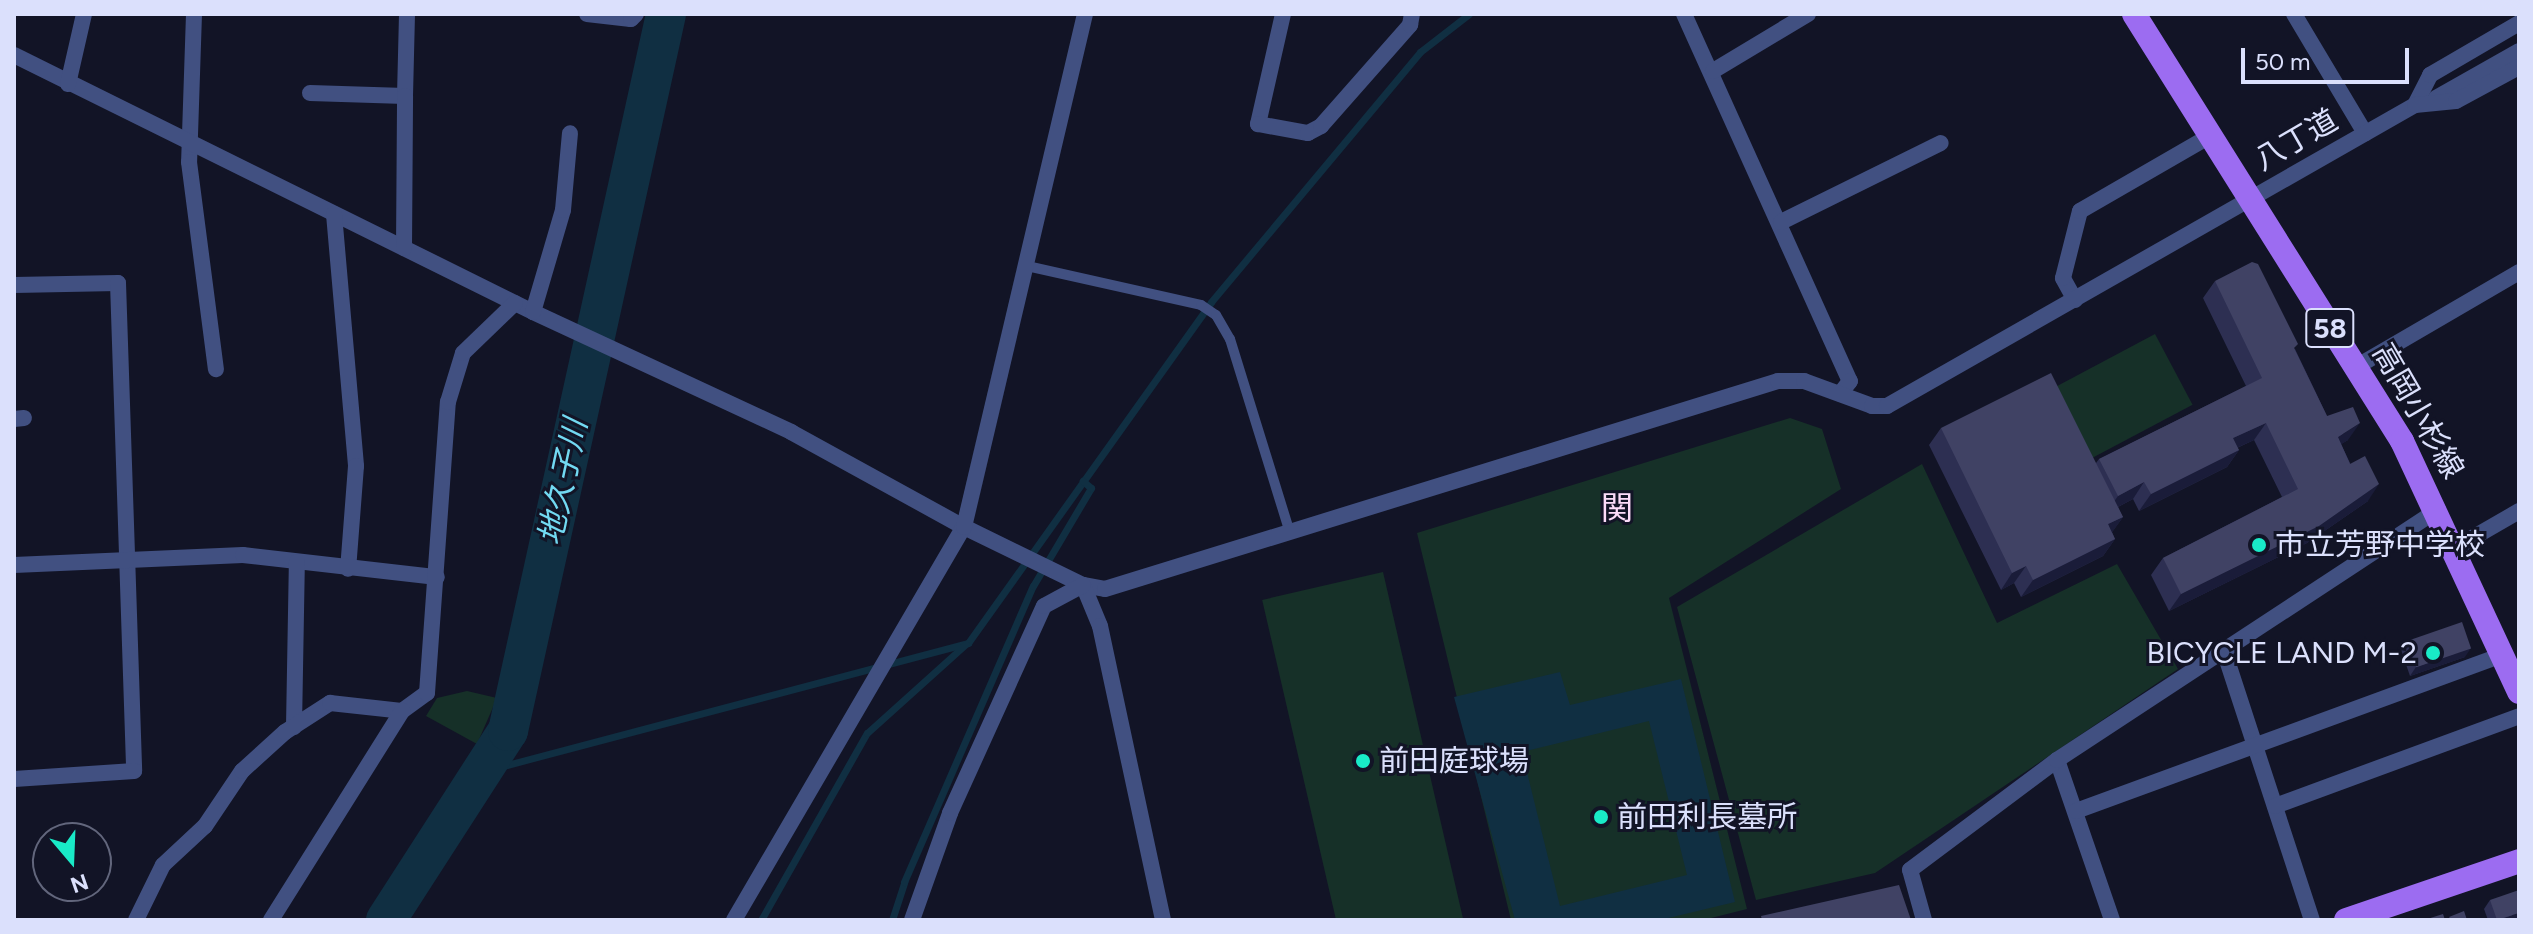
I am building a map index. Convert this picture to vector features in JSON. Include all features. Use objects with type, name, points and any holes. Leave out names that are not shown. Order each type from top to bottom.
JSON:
[{"type":"main road","name":"高岡小杉線","points":[[2134,14],[2247,200],[2356,367],[2438,510],[2513,670]]},
{"type":"main road","points":[[2346,920],[2519,861]]},
{"type":"street","points":[[68,84],[84,14]]},
{"type":"street","points":[[194,14],[193,144],[189,162],[216,369]]},
{"type":"street","points":[[404,248],[407,14]]},
{"type":"street","points":[[587,14],[631,19],[636,14]]},
{"type":"street","points":[[734,920],[896,651],[964,527],[1085,14]]},
{"type":"street","points":[[1283,14],[1258,124],[1308,133],[1321,126],[1410,25],[1412,14]]},
{"type":"street","points":[[14,55],[533,312],[791,432],[1047,569],[1083,585],[1105,589],[1778,381],[1804,381],[1840,394],[1850,381],[1713,71],[1684,14]]},
{"type":"street","points":[[1713,71],[1808,14]]},
{"type":"street","points":[[2294,14],[2365,133]]},
{"type":"street","name":"八丁道","points":[[2415,105],[2430,75],[2519,23]]},
{"type":"street","points":[[2436,98],[2519,51]]},
{"type":"street","name":"八丁道","points":[[1840,394],[1887,406],[2415,105],[2456,101],[2519,67]]},
{"type":"street","points":[[310,93],[405,96]]},
{"type":"street","points":[[533,312],[563,210],[570,133]]},
{"type":"street","points":[[2075,300],[2063,278],[2080,211],[2208,137]]},
{"type":"street","points":[[1781,222],[1941,143]]},
{"type":"street","points":[[334,214],[356,466],[348,569]]},
{"type":"street","points":[[2356,367],[2519,272]]},
{"type":"street","points":[[14,285],[118,283],[134,771],[14,779]]},
{"type":"street","points":[[271,920],[402,711],[427,693],[448,402],[463,353],[515,303]]},
{"type":"street","points":[[1924,920],[1910,870],[2057,760],[2438,510]]},
{"type":"street","points":[[2455,548],[2519,511]]},
{"type":"street","points":[[14,565],[243,555],[437,577]]},
{"type":"street","points":[[294,727],[297,562]]},
{"type":"street","points":[[912,920],[950,813],[1044,606],[1083,585]]},
{"type":"street","points":[[1083,585],[1100,626],[1163,920]]},
{"type":"street","points":[[2224,651],[2312,920]]},
{"type":"street","points":[[2076,811],[2256,745],[2513,670]]},
{"type":"street","points":[[136,920],[163,865],[205,826],[242,771],[294,727],[330,703],[402,711]]},
{"type":"street","points":[[2275,806],[2519,716]]},
{"type":"street","points":[[2057,760],[2112,920]]},
{"type":"lane","points":[[1027,266],[1201,305],[1216,315],[1230,339],[1290,533]]},
{"type":"green space","points":[[2155,334],[2193,405],[2083,463],[2046,392]]},
{"type":"green space","points":[[1790,418],[1822,429],[1841,489],[1669,598],[1747,909],[1703,920],[1511,920],[1417,533]]},
{"type":"green space","points":[[1922,464],[1997,623],[2117,564],[2178,669],[1875,873],[1756,900],[1677,607]]},
{"type":"green space","name":"前田庭球場","points":[[1383,572],[1463,920],[1336,920],[1262,600]]},
{"type":"green space","points":[[467,691],[497,698],[477,744],[426,716],[437,698]]},
{"type":"water","points":[[1560,672],[1570,705],[1681,679],[1735,902],[1660,920],[1515,920],[1454,697]],"holes":[[[1649,721],[1687,875],[1560,906],[1522,752]]]},
{"type":"building","points":[[2252,262],[2258,264],[2298,344],[2294,348],[2327,416],[2353,407],[2360,423],[2338,437],[2350,464],[2365,456],[2379,484],[2319,526],[2181,594],[2163,558],[2298,489],[2266,423],[2233,438],[2239,450],[2151,494],[2144,482],[2118,496],[2099,459],[2262,378],[2215,281]]},
{"type":"building","points":[[2051,373],[2123,517],[2108,524],[2115,539],[2033,580],[2026,566],[2012,573],[1941,428]]},
{"type":"building","name":"BICYCLE LAND M-2","points":[[2462,622],[2471,648],[2416,667],[2407,641]]},
{"type":"building","points":[[1899,885],[1911,920],[1762,920],[1761,916]]},
{"type":"building","points":[[2519,890],[2519,913],[2497,920],[2490,900]]},
{"type":"building","points":[[2464,911],[2467,920],[2451,920],[2449,917]]},
{"type":"building","points":[[2443,914],[2445,920],[2424,920]]},
{"type":"waterway","name":"地久子川","points":[[386,920],[508,731],[666,14]]},
{"type":"waterway","points":[[484,771],[968,643],[1211,302],[1420,52],[1469,14]]},
{"type":"waterway","points":[[892,920],[904,882],[1033,586],[1091,488],[1083,481]]},
{"type":"waterway","points":[[761,920],[867,733],[966,644]]},
{"type":"place","name":"市立芳野中学校","points":[[2259,545]]},
{"type":"place","name":"BICYCLE LAND M-2","points":[[2433,653]]},
{"type":"place","name":"前田庭球場","points":[[1363,761]]},
{"type":"place","name":"前田利長墓所","points":[[1601,817]]},
{"type":"district","name":"関","points":[[1617,508]]}]
